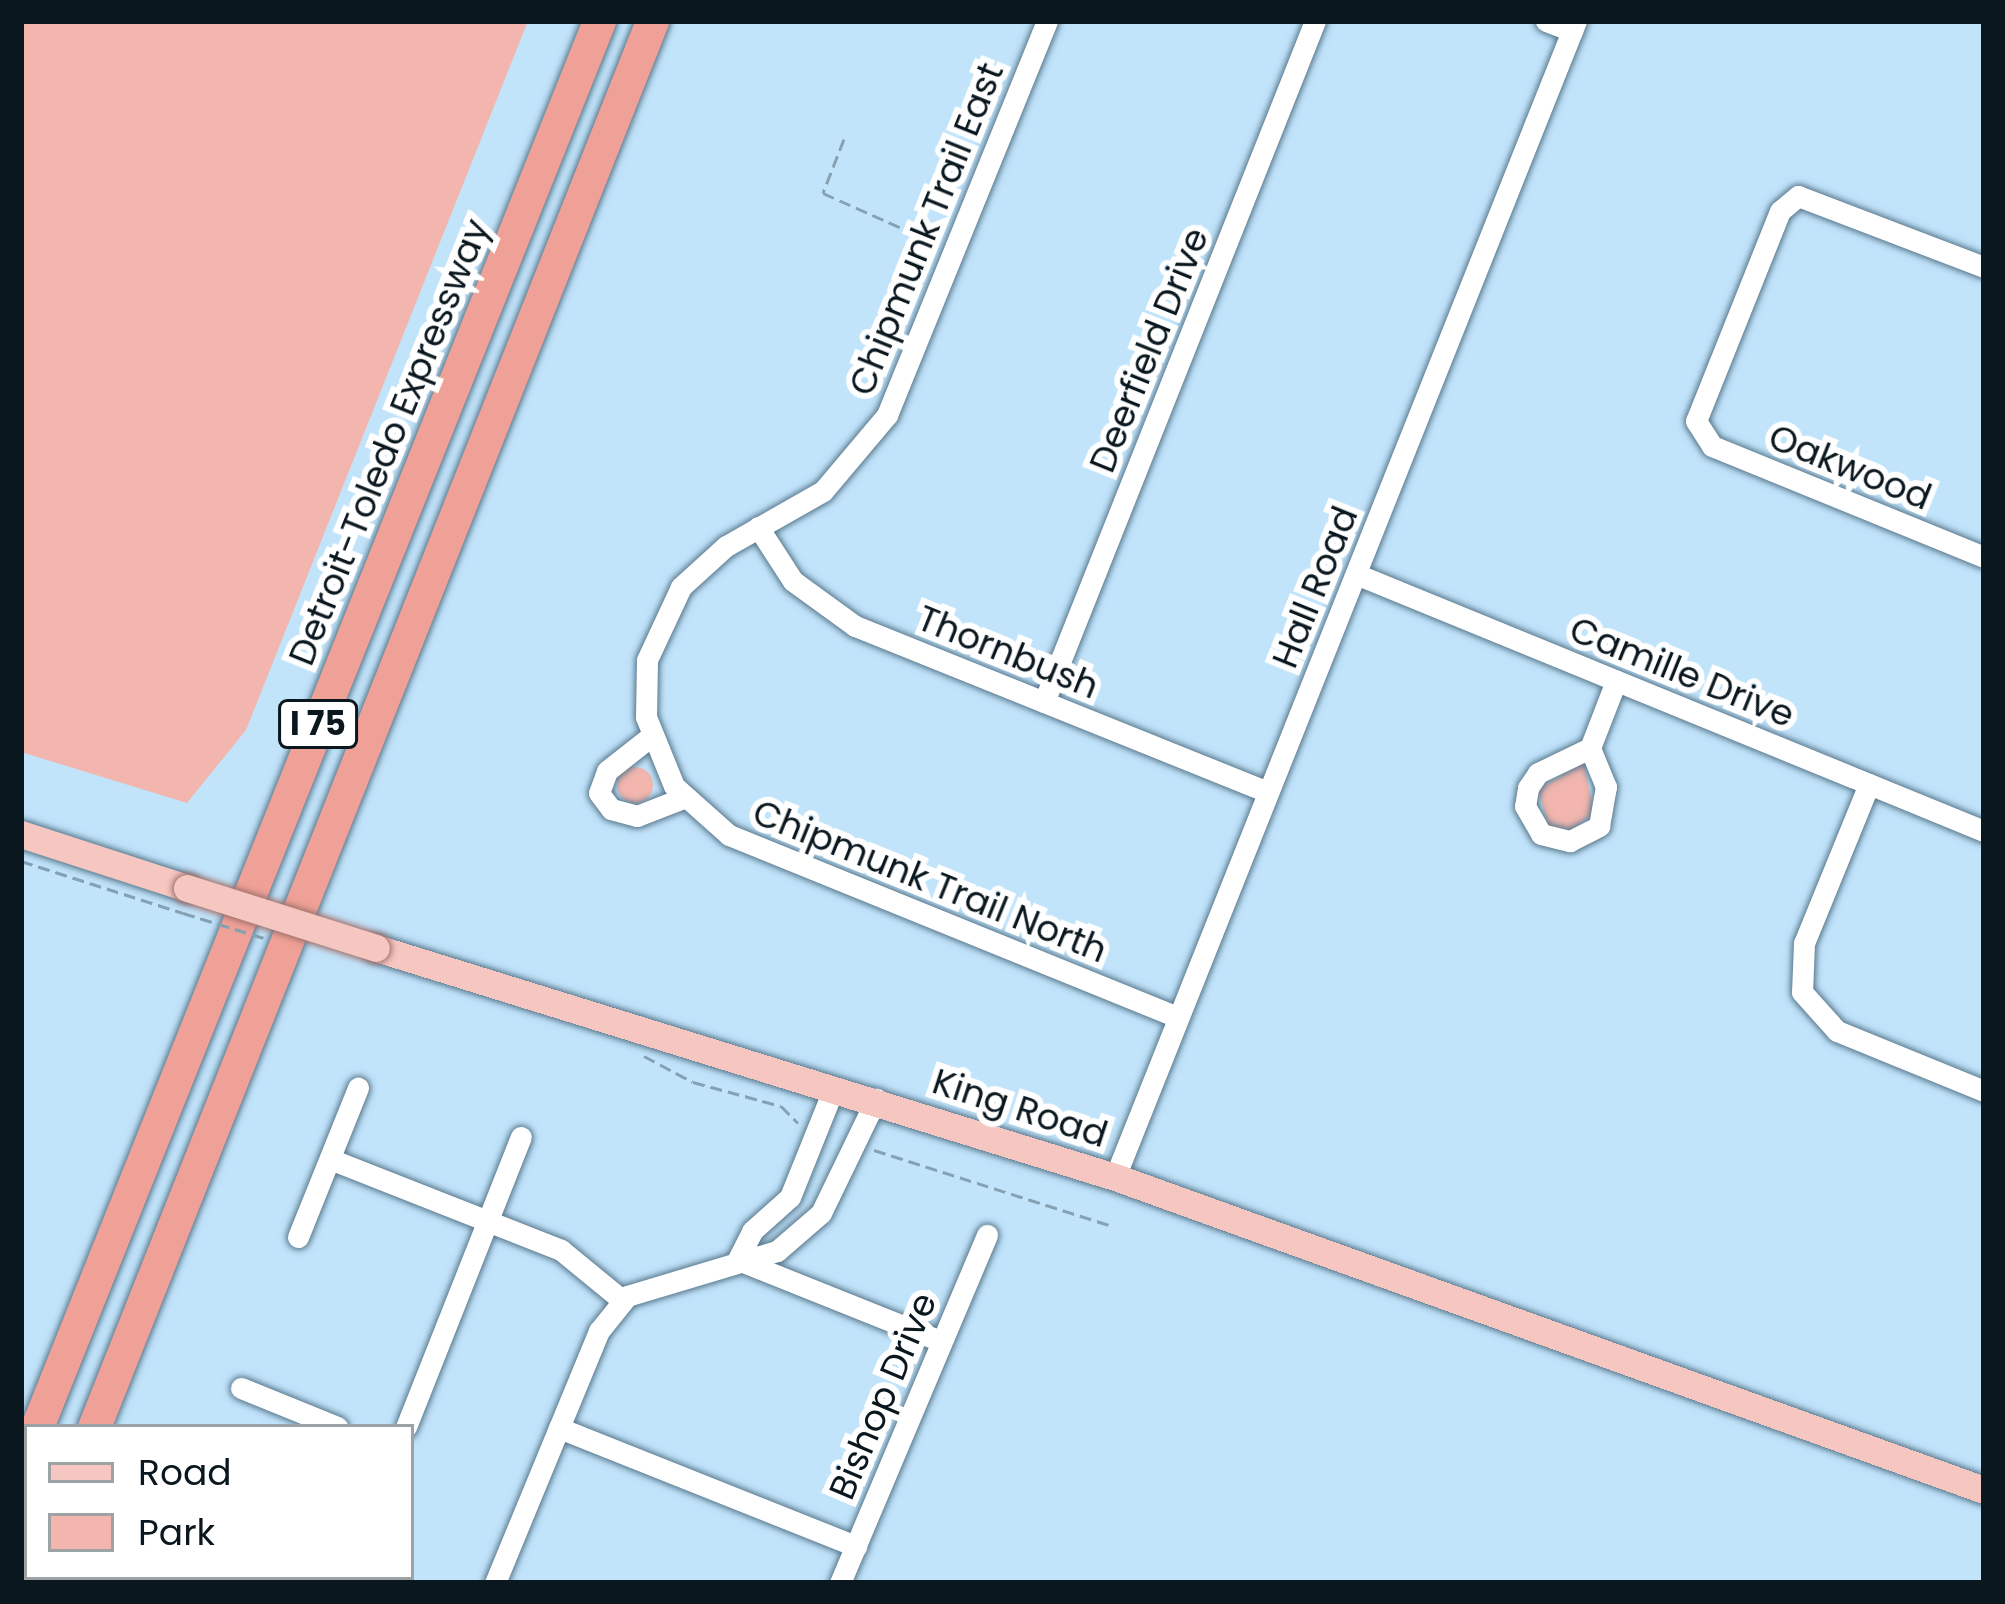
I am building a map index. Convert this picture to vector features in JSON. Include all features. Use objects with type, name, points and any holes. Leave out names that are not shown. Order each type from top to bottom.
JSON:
[{"type":"highway","name":"Detroit-Toledo Expressway","points":[[38,1424],[599,21]]},
{"type":"highway","name":"I 75","points":[[95,1424],[652,21]]},
{"type":"main road","name":"King Road","points":[[21,834],[185,901],[376,948],[1115,1177],[1984,1490]]},
{"type":"street","name":"Chipmunk Trail East","points":[[648,727],[647,659],[664,613],[702,565],[823,491],[887,416],[1047,21]]},
{"type":"street","name":"Deerfield Drive","points":[[1044,702],[1315,21]]},
{"type":"street","points":[[1546,21],[1574,26]]},
{"type":"street","name":"Hall Road","points":[[1115,1177],[1574,26]]},
{"type":"street","name":"Oakwood","points":[[1984,266],[1798,196],[1780,211],[1697,429],[1712,446],[1984,557]]},
{"type":"street","name":"Thornbush","points":[[758,527],[793,581],[834,615],[1268,792]]},
{"type":"street","name":"Camille Drive","points":[[1356,574],[1984,831]]},
{"type":"street","points":[[1590,748],[1606,787],[1599,826],[1570,841],[1541,834],[1525,806],[1528,788],[1538,773],[1590,748],[1616,681]]},
{"type":"street","points":[[648,727],[607,770],[599,793],[611,809],[637,816],[683,798]]},
{"type":"street","name":"Chipmunk Trail North","points":[[648,727],[683,798],[745,843],[1178,1016]]},
{"type":"street","points":[[1869,784],[1804,943],[1802,992],[1837,1031],[1984,1091]]},
{"type":"street","points":[[298,1237],[358,1088]]},
{"type":"street","points":[[737,1261],[752,1231],[790,1197],[833,1090]]},
{"type":"street","points":[[496,1583],[599,1331],[623,1301],[778,1251],[820,1213],[876,1100]]},
{"type":"street","points":[[407,1424],[520,1136]]},
{"type":"street","points":[[330,1160],[561,1250],[623,1301]]},
{"type":"street","name":"Bishop Drive","points":[[841,1583],[987,1235]]},
{"type":"street","points":[[737,1261],[941,1342]]},
{"type":"street","points":[[241,1388],[331,1424]]},
{"type":"street","points":[[559,1428],[856,1546]]},
{"type":"path","points":[[844,139],[823,193],[935,243]]},
{"type":"path","points":[[21,861],[185,901],[286,945]]},
{"type":"path","points":[[629,1050],[693,1082],[781,1106],[816,1131]]},
{"type":"path","points":[[854,1143],[1112,1226]]},
{"type":"green space","points":[[21,21],[528,21],[246,730],[187,803],[21,752]]},
{"type":"green space","points":[[1584,763],[1594,813],[1566,833],[1548,826],[1538,789]]},
{"type":"green space","points":[[635,767],[648,772],[653,785],[648,798],[635,803],[622,798],[617,785],[622,772]]}]
